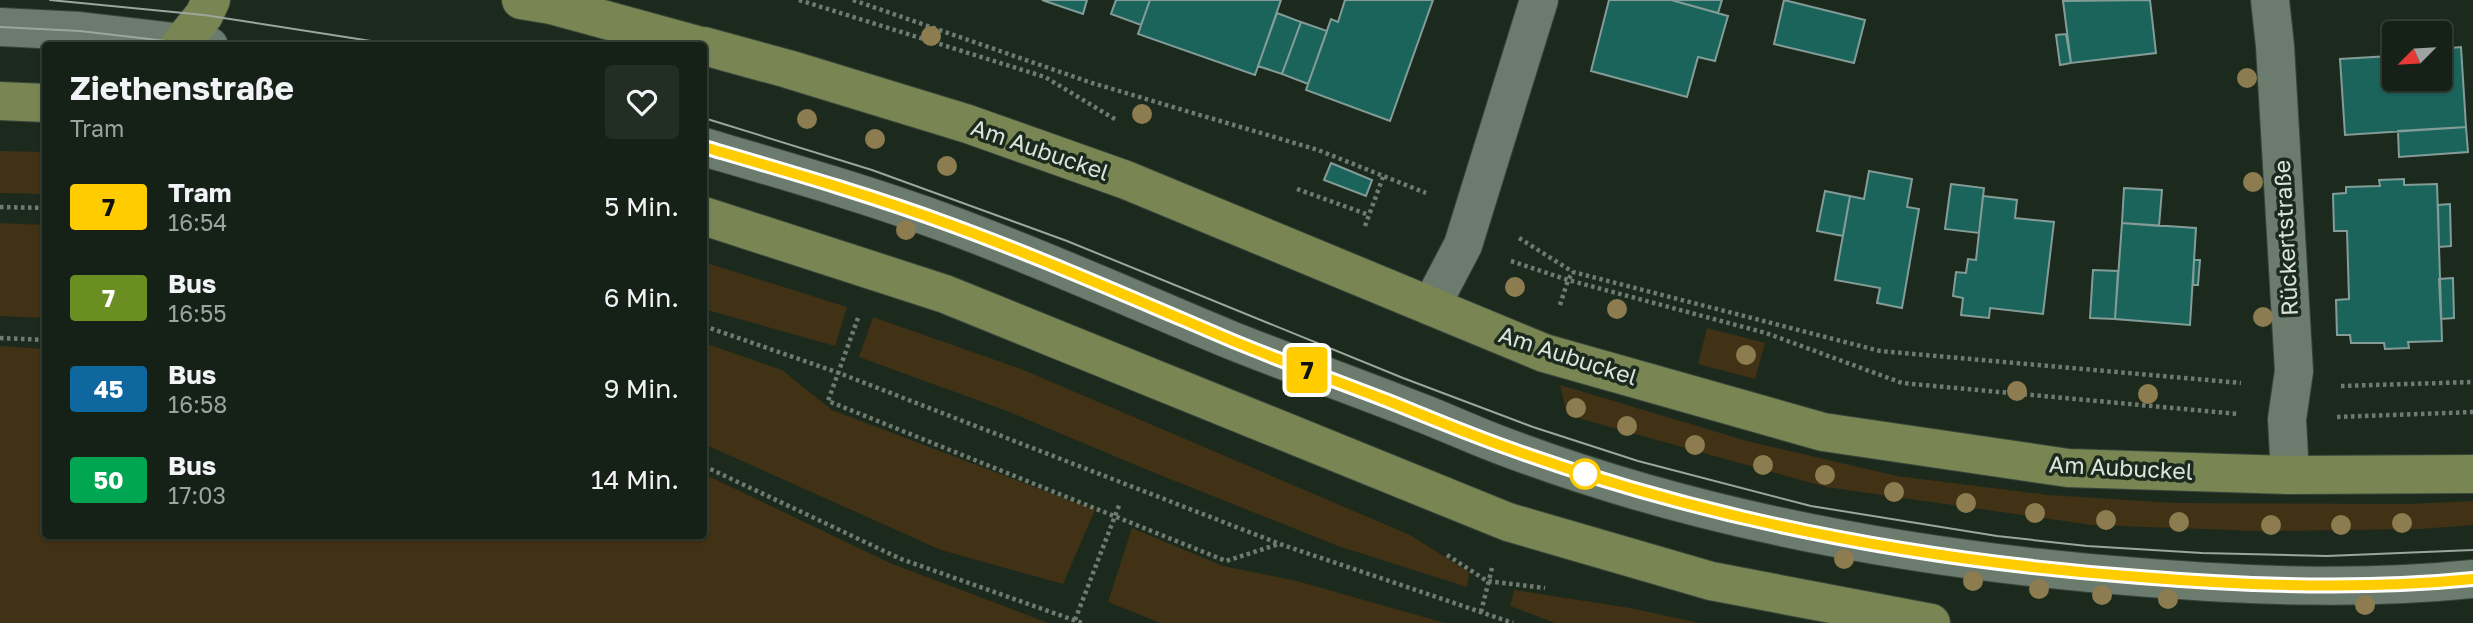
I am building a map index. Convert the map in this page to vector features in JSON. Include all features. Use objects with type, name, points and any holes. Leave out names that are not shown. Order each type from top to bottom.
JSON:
[{"type":"main road","points":[[191,42],[211,0]]},
{"type":"main road","name":"Am Aubuckel","points":[[521,0],[551,5],[687,42]]},
{"type":"main road","name":"Am Aubuckel","points":[[707,47],[968,124],[1126,180],[1544,353],[1823,432],[2068,468],[2290,475],[2473,474]]},
{"type":"main road","points":[[0,101],[42,103]]},
{"type":"main road","points":[[707,217],[945,294],[1508,522],[1711,581],[1931,623]]},
{"type":"street","points":[[1431,306],[1469,228],[1539,0]]},
{"type":"street","name":"Rückertstraße","points":[[2270,0],[2276,46],[2294,371],[2289,403],[2290,475]]},
{"type":"street","points":[[0,27],[172,42]]},
{"type":"street","points":[[707,148],[798,174],[949,224],[1236,342],[1508,449],[1630,489],[1712,510],[1906,551],[1995,564],[2086,573],[2202,582],[2328,585],[2473,579]]},
{"type":"path","points":[[799,0],[1045,77],[1126,126]]},
{"type":"path","points":[[853,0],[1092,83],[1318,150],[1383,177],[1469,228],[1568,281],[1766,333],[1902,383],[2473,412]]},
{"type":"path","points":[[1362,233],[1383,177]]},
{"type":"path","points":[[1297,189],[1369,215]]},
{"type":"path","points":[[0,207],[42,208]]},
{"type":"path","points":[[1469,228],[1573,272],[1880,351],[2289,403],[2473,382]]},
{"type":"path","points":[[862,309],[828,401],[1226,561],[1280,544]]},
{"type":"path","points":[[707,327],[839,373],[1280,544],[1513,623]]},
{"type":"path","points":[[0,338],[42,340]]},
{"type":"path","points":[[707,467],[901,559],[1082,623]]},
{"type":"path","points":[[1075,620],[1120,503]]},
{"type":"shaded area","points":[[0,151],[42,152],[42,194],[0,193]]},
{"type":"shaded area","points":[[0,223],[42,225],[42,318],[0,316]]},
{"type":"shaded area","points":[[707,263],[847,307],[835,346],[707,310]]},
{"type":"shaded area","points":[[873,317],[1021,369],[1410,535],[1469,572],[1467,587],[1338,546],[1007,411],[859,357]]},
{"type":"shaded area","points":[[1707,328],[1765,343],[1755,379],[1698,364]]},
{"type":"shaded area","points":[[707,344],[782,370],[832,410],[1095,510],[1063,584],[941,550],[707,445]]},
{"type":"shaded area","points":[[0,346],[42,349],[42,539],[707,539],[707,475],[890,563],[1048,623],[0,623]]},
{"type":"shaded area","points":[[1560,385],[1747,441],[1897,476],[2049,495],[2175,503],[2408,504],[2473,501],[2473,525],[2421,529],[2258,531],[2092,525],[1826,487],[1567,415]]},
{"type":"shaded area","points":[[1132,528],[1223,566],[1297,581],[1445,623],[1161,623],[1108,602]]},
{"type":"shaded area","points":[[1514,590],[1630,608],[1700,623],[1555,623],[1510,606]]},
{"type":"building","points":[[1042,0],[1087,0],[1083,14]]},
{"type":"building","points":[[1116,0],[1150,0],[1141,25],[1111,14]]},
{"type":"building","points":[[1150,0],[1281,0],[1255,75],[1138,34]]},
{"type":"building","points":[[1345,0],[1433,0],[1390,121],[1306,90],[1331,19],[1338,22]]},
{"type":"building","points":[[1609,0],[1671,0],[1728,16],[1715,61],[1698,57],[1687,97],[1591,71]]},
{"type":"building","points":[[1671,0],[1722,0],[1718,13]]},
{"type":"building","points":[[1784,0],[1865,20],[1854,63],[1774,44]]},
{"type":"building","points":[[2150,0],[2156,53],[2071,63],[2063,1]]},
{"type":"building","points":[[1277,13],[1301,22],[1282,74],[1258,66]]},
{"type":"building","points":[[1301,22],[1327,31],[1308,84],[1282,74]]},
{"type":"building","points":[[2066,34],[2071,63],[2060,65],[2056,35]]},
{"type":"building","points":[[2461,47],[2466,127],[2345,135],[2340,59],[2382,56],[2382,91],[2452,91],[2452,48]]},
{"type":"building","points":[[2466,127],[2468,152],[2399,157],[2398,131]]},
{"type":"building","points":[[1331,163],[1372,180],[1366,196],[1324,180]]},
{"type":"building","points":[[1869,171],[1912,179],[1907,207],[1919,209],[1902,308],[1877,303],[1880,288],[1835,280],[1850,196],[1864,199]]},
{"type":"building","points":[[2404,179],[2404,185],[2437,184],[2442,341],[2408,342],[2409,348],[2385,349],[2384,343],[2351,343],[2350,335],[2337,335],[2336,300],[2349,299],[2347,231],[2334,231],[2333,194],[2346,193],[2346,187],[2380,186],[2379,180]]},
{"type":"building","points":[[1951,184],[1984,188],[1979,233],[1945,229]]},
{"type":"building","points":[[2124,188],[2162,190],[2159,226],[2122,223]]},
{"type":"building","points":[[1825,191],[1850,196],[1843,236],[1817,231]]},
{"type":"building","points":[[1983,196],[2017,200],[2015,218],[2054,222],[2043,314],[1990,308],[1989,318],[1961,315],[1963,298],[1953,296],[1956,272],[1966,273],[1968,259],[1976,260]]},
{"type":"building","points":[[2450,204],[2451,246],[2439,247],[2438,205]]},
{"type":"building","points":[[2122,223],[2196,228],[2190,325],[2115,319]]},
{"type":"building","points":[[2194,260],[2200,260],[2198,285],[2193,285]]},
{"type":"building","points":[[2093,270],[2118,271],[2115,319],[2090,318]]},
{"type":"building","points":[[2453,278],[2454,318],[2441,319],[2439,279]]},
{"type":"tram line","points":[[50,0],[204,15],[377,42]]},
{"type":"tram line","points":[[0,27],[80,31],[175,42]]},
{"type":"tram line","points":[[707,119],[872,170],[1067,241],[1403,378],[1533,427],[1638,461],[1811,506],[1997,536],[2087,546],[2202,553],[2327,556],[2473,550]]},
{"type":"tram line","points":[[707,148],[859,193],[951,225],[1335,383],[1508,448],[1665,498],[1744,518],[1905,550],[2068,571],[2150,578],[2312,586],[2392,585],[2473,579]]},
{"type":"tram line","name":"7","points":[[707,148],[798,174],[949,224],[1236,342],[1508,449],[1630,489],[1712,510],[1906,551],[1995,564],[2086,573],[2202,582],[2328,585],[2473,579]]}]
